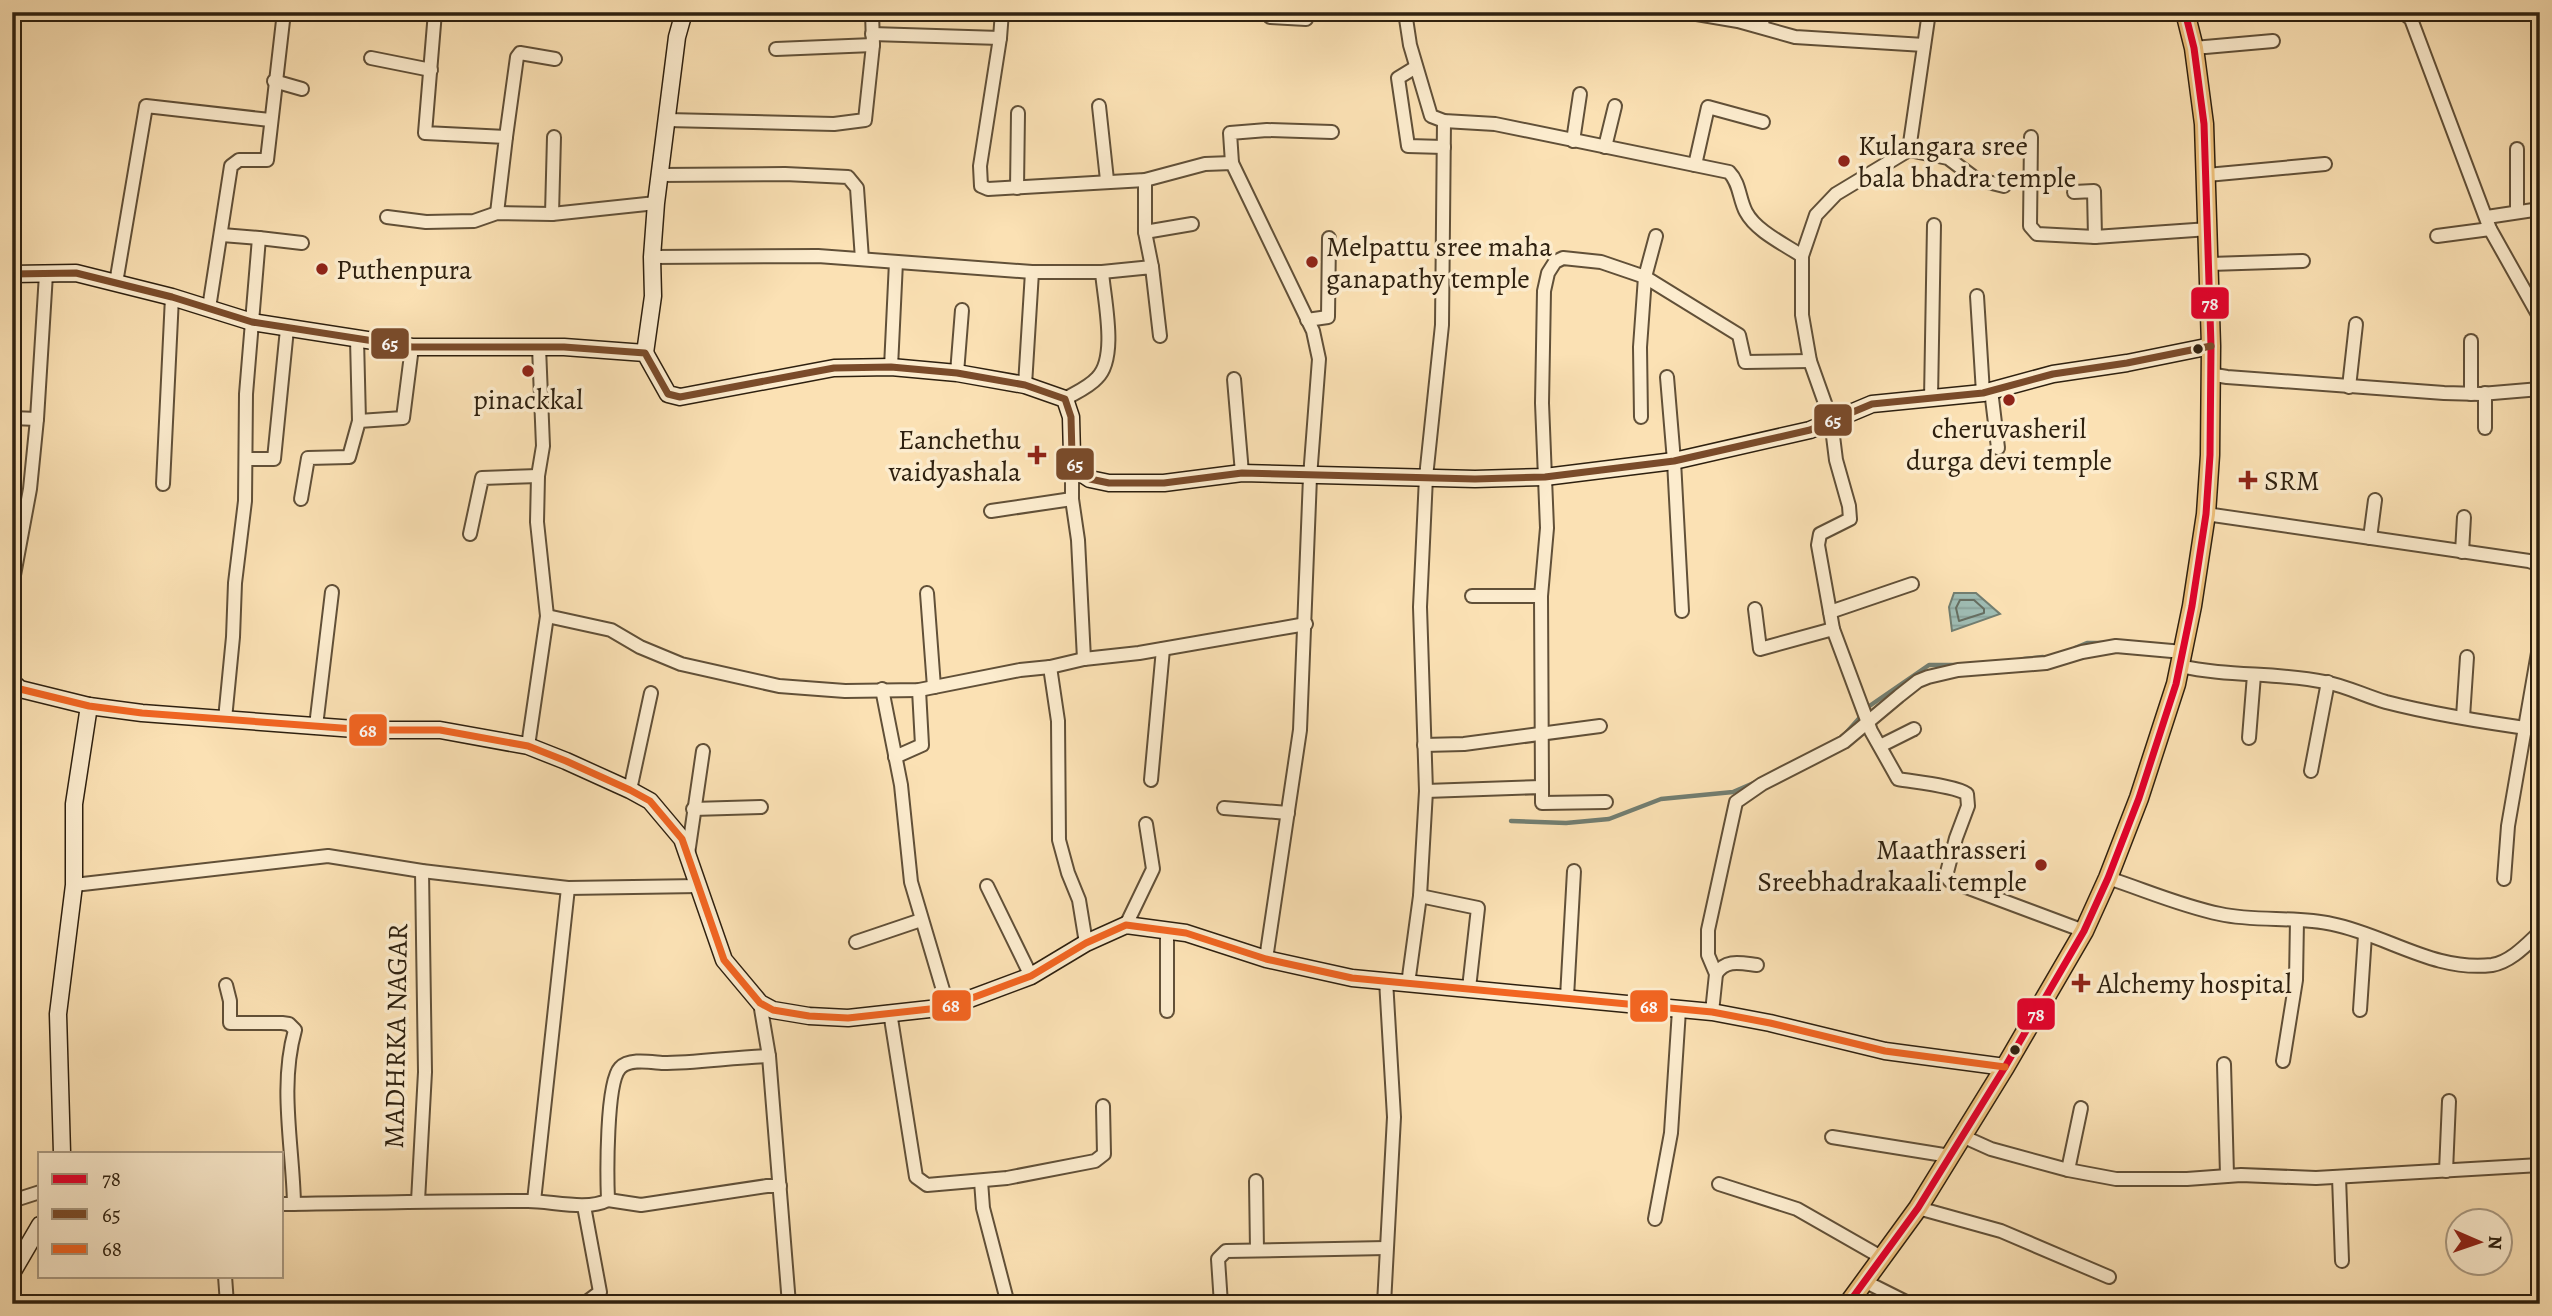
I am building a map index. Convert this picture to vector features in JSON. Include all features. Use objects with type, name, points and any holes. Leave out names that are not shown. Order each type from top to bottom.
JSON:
[{"type":"main road","points":[[1848,1304],[1918,1208],[2005,1067],[2084,931],[2144,785],[2169,709],[2192,606],[2206,514],[2210,455],[2211,346],[2207,175],[2204,124],[2194,48],[2185,12]]},
{"type":"street","points":[[209,308],[231,166],[239,160],[267,160],[284,12]]},
{"type":"street","points":[[435,12],[425,133],[506,137]]},
{"type":"street","points":[[684,12],[677,37],[656,203],[652,257],[653,296],[645,353],[668,394],[680,397],[834,368],[891,367],[957,373],[1025,385],[1065,399]]},
{"type":"street","points":[[667,120],[834,124],[864,120],[872,12]]},
{"type":"street","points":[[1002,12],[979,175],[981,186],[988,189],[1017,188],[1107,180],[1144,180],[1205,164],[1232,163]]},
{"type":"street","points":[[1270,12],[1270,17],[1306,19]]},
{"type":"street","points":[[1405,12],[1416,67],[1431,116],[1444,121],[1494,124],[1729,172],[1734,177],[1747,214],[1754,223],[1802,256]]},
{"type":"street","points":[[1685,12],[1762,27],[1796,37],[1924,45]]},
{"type":"street","points":[[1762,27],[1763,12]]},
{"type":"street","points":[[1909,150],[1929,12]]},
{"type":"street","points":[[2402,12],[2412,19],[2489,223],[2540,318]]},
{"type":"street","points":[[776,49],[872,39],[1000,38]]},
{"type":"street","points":[[2194,48],[2273,41]]},
{"type":"street","points":[[497,213],[520,53],[555,59]]},
{"type":"street","points":[[371,58],[431,70]]},
{"type":"street","points":[[1416,67],[1398,78],[1408,146],[1444,147]]},
{"type":"street","points":[[274,82],[302,89]]},
{"type":"street","points":[[1573,141],[1580,94]]},
{"type":"street","points":[[116,283],[146,106],[270,120]]},
{"type":"street","points":[[1099,106],[1107,180]]},
{"type":"street","points":[[1605,147],[1615,106]]},
{"type":"street","points":[[1695,165],[1708,107],[1763,122]]},
{"type":"street","points":[[1017,188],[1018,113]]},
{"type":"street","points":[[1408,984],[1420,896],[1426,791],[1420,607],[1426,477],[1442,325],[1444,121]]},
{"type":"street","points":[[1266,959],[1300,730],[1310,477],[1319,359],[1313,331],[1232,163],[1230,133],[1267,130],[1332,132]]},
{"type":"street","points":[[552,214],[554,137]]},
{"type":"street","points":[[2031,137],[2032,230],[2037,234],[2095,237],[2209,229]]},
{"type":"street","points":[[2516,149],[2517,212]]},
{"type":"street","points":[[2004,186],[1976,179],[1948,158],[1909,150],[1836,194],[1816,215],[1802,256],[1802,315],[1810,361],[1831,420],[1836,460],[1850,519],[1819,534],[1818,545],[1833,629],[1871,731],[1898,779],[1941,788],[1959,788],[1967,794],[1968,806],[1946,876],[1950,881],[2084,931]]},
{"type":"street","points":[[2207,175],[2325,164]]},
{"type":"street","points":[[660,175],[785,174],[848,177],[857,188],[862,259]]},
{"type":"street","points":[[1144,180],[1145,232],[1160,336]]},
{"type":"street","points":[[2074,192],[2094,191],[2095,237]]},
{"type":"street","points":[[387,217],[426,222],[474,221],[497,213],[552,214],[656,203]]},
{"type":"street","points":[[2437,236],[2489,223],[2517,212],[2540,209]]},
{"type":"street","points":[[1145,232],[1192,224]]},
{"type":"street","points":[[1931,400],[1934,225]]},
{"type":"street","points":[[222,235],[302,243]]},
{"type":"street","points":[[1641,416],[1640,347],[1646,277],[1656,236]]},
{"type":"street","points":[[225,719],[247,459],[246,394],[258,238]]},
{"type":"street","points":[[1307,320],[1328,317],[1329,239]]},
{"type":"street","points":[[652,257],[818,256],[1032,272],[1102,272],[1152,267]]},
{"type":"street","points":[[1606,802],[1542,803],[1541,596],[1547,528],[1542,402],[1544,291],[1548,273],[1555,262],[1563,258],[1601,262],[1646,277],[1739,335],[1745,362],[1810,361]]},
{"type":"street","points":[[2210,264],[2303,261]]},
{"type":"street","points":[[891,367],[896,262]]},
{"type":"street","points":[[1025,385],[1032,272]]},
{"type":"street","points":[[1065,399],[1097,379],[1105,367],[1109,351],[1102,272]]},
{"type":"street","points":[[12,274],[76,273],[172,296],[252,322],[412,347],[539,346],[645,353]]},
{"type":"street","points":[[12,586],[30,489],[46,274]]},
{"type":"street","points":[[163,484],[172,296]]},
{"type":"street","points":[[1976,296],[1987,392],[1998,448]]},
{"type":"street","points":[[957,373],[962,310]]},
{"type":"street","points":[[2349,387],[2356,324]]},
{"type":"street","points":[[247,459],[274,459],[288,328]]},
{"type":"street","points":[[301,499],[308,458],[349,457],[359,421],[357,339]]},
{"type":"street","points":[[2471,341],[2471,394]]},
{"type":"street","points":[[528,746],[547,616],[537,522],[542,446],[539,346]]},
{"type":"street","points":[[1072,456],[1078,471],[1090,479],[1109,483],[1164,483],[1242,473],[1475,480],[1545,477],[1674,461],[1810,430],[1872,404],[1931,400],[1987,392],[2053,374],[2211,346]]},
{"type":"street","points":[[359,421],[403,418],[412,347]]},
{"type":"street","points":[[2209,374],[2349,387],[2471,394],[2540,389]]},
{"type":"street","points":[[1667,376],[1682,611]]},
{"type":"street","points":[[1234,379],[1242,473]]},
{"type":"street","points":[[2485,393],[2485,428]]},
{"type":"street","points":[[1065,399],[1071,417],[1072,499],[1078,540],[1084,659]]},
{"type":"street","points":[[12,418],[37,419]]},
{"type":"street","points":[[470,534],[482,478],[538,476]]},
{"type":"street","points":[[991,511],[1072,499]]},
{"type":"street","points":[[2371,538],[2375,500]]},
{"type":"street","points":[[2206,514],[2529,561],[2540,565]]},
{"type":"street","points":[[2462,552],[2464,517]]},
{"type":"street","points":[[1830,612],[1912,584]]},
{"type":"street","points":[[316,726],[332,592]]},
{"type":"street","points":[[927,593],[934,687]]},
{"type":"street","points":[[1472,596],[1541,596]]},
{"type":"street","points":[[1755,609],[1760,649],[1833,629]]},
{"type":"street","points":[[547,616],[611,629],[640,647],[681,664],[767,684],[845,691],[919,690],[1084,659],[1163,649],[1306,624]]},
{"type":"street","points":[[2504,879],[2508,826],[2540,641]]},
{"type":"street","points":[[1716,974],[1708,955],[1708,930],[1736,802],[1762,784],[1844,742],[1918,681],[1948,673],[2046,663],[2082,652],[2116,646],[2182,659],[2208,672],[2328,682],[2385,702],[2540,730]]},
{"type":"street","points":[[1151,780],[1163,649]]},
{"type":"street","points":[[2463,717],[2467,657]]},
{"type":"street","points":[[1050,667],[1058,721],[1059,840],[1079,900],[1086,943]]},
{"type":"street","points":[[2249,738],[2254,675]]},
{"type":"street","points":[[12,682],[20,689],[89,706],[142,713],[368,730],[440,730],[528,746],[630,789],[650,801],[682,839],[724,960],[760,1003],[773,1010],[809,1016],[848,1018],[948,1006],[1031,976],[1086,943],[1126,925],[1186,933],[1266,959],[1352,978],[1712,1012],[1885,1051],[2005,1067]]},
{"type":"street","points":[[2311,771],[2328,682]]},
{"type":"street","points":[[882,689],[901,785],[911,882],[948,1006]]},
{"type":"street","points":[[895,757],[922,745],[919,690]]},
{"type":"street","points":[[630,789],[651,693]]},
{"type":"street","points":[[62,1152],[58,1014],[74,885],[74,804],[89,706]]},
{"type":"street","points":[[1424,745],[1464,744],[1600,726]]},
{"type":"street","points":[[1880,746],[1914,729]]},
{"type":"street","points":[[688,854],[703,751]]},
{"type":"street","points":[[1426,791],[1542,787]]},
{"type":"street","points":[[693,809],[761,807]]},
{"type":"street","points":[[1224,808],[1288,813]]},
{"type":"street","points":[[1126,925],[1153,869],[1146,824]]},
{"type":"street","points":[[74,885],[328,856],[422,871],[568,888],[699,886]]},
{"type":"street","name":"MADHRKA NAGAR","points":[[418,1201],[425,1073],[422,871]]},
{"type":"street","points":[[1567,997],[1574,872]]},
{"type":"street","points":[[2108,878],[2157,897],[2222,915],[2333,924],[2426,957],[2459,965],[2495,964],[2522,950],[2540,932]]},
{"type":"street","points":[[987,886],[1031,976]]},
{"type":"street","points":[[534,1201],[568,888]]},
{"type":"street","points":[[1420,896],[1478,908],[1469,988]]},
{"type":"street","points":[[856,942],[921,920]]},
{"type":"street","points":[[2283,1061],[2296,980],[2297,920]]},
{"type":"street","points":[[1167,931],[1167,1011]]},
{"type":"street","points":[[2360,1010],[2365,935]]},
{"type":"street","points":[[1712,1012],[1716,974],[1721,966],[1730,962],[1757,965]]},
{"type":"street","points":[[1384,1304],[1394,1117],[1386,980]]},
{"type":"street","points":[[226,985],[230,1001],[230,1023],[282,1023],[289,1024],[295,1030],[288,1098],[293,1158],[288,1204],[534,1201],[584,1206],[608,1200],[641,1205],[780,1186]]},
{"type":"street","points":[[760,1003],[769,1056],[789,1304]]},
{"type":"street","points":[[1655,1219],[1671,1133],[1679,1010]]},
{"type":"street","points":[[890,1012],[916,1177],[927,1185],[981,1181],[1081,1164],[1101,1158],[1104,1154],[1103,1107]]},
{"type":"street","points":[[608,1200],[610,1114],[618,1069],[633,1062],[673,1063],[769,1056]]},
{"type":"street","points":[[2224,1064],[2227,1175]]},
{"type":"street","points":[[2446,1171],[2449,1101]]},
{"type":"street","points":[[2068,1170],[2081,1108]]},
{"type":"street","points":[[1962,1136],[1991,1149],[2068,1170],[2116,1179],[2188,1179],[2227,1175],[2339,1177],[2540,1164]]},
{"type":"street","points":[[1832,1137],[1950,1156]]},
{"type":"street","points":[[2339,1177],[2342,1261]]},
{"type":"street","points":[[981,1181],[983,1208],[1008,1304]]},
{"type":"street","points":[[1256,1181],[1257,1250]]},
{"type":"street","points":[[1719,1184],[1797,1209],[1881,1257]]},
{"type":"street","points":[[12,1200],[38,1193]]},
{"type":"street","points":[[584,1206],[600,1292],[584,1304]]},
{"type":"street","points":[[1918,1208],[2001,1231],[2109,1277]]},
{"type":"street","points":[[12,1273],[38,1228]]},
{"type":"street","points":[[1221,1304],[1219,1255],[1226,1251],[1386,1248]]},
{"type":"street","points":[[226,1278],[227,1304]]},
{"type":"street","points":[[1864,1281],[1910,1304]]},
{"type":"water","points":[[1954,593],[1976,593],[2000,614],[1952,631],[1949,607]]},
{"type":"waterway","points":[[2075,648],[2087,643],[2104,643]]},
{"type":"waterway","points":[[2024,659],[2043,657]]},
{"type":"waterway","points":[[1868,707],[1929,665],[1960,665]]},
{"type":"waterway","points":[[1846,733],[1863,714]]},
{"type":"waterway","points":[[1511,821],[1566,823],[1609,819],[1661,799],[1733,792],[1756,782]]},
{"type":"transit line","name":"78","points":[[1848,1304],[1918,1208],[2005,1067],[2084,931],[2139,798],[2176,684],[2192,606],[2206,514],[2210,455],[2211,346],[2204,124],[2194,48],[2185,12]]},
{"type":"transit line","name":"65","points":[[12,274],[76,273],[172,297],[252,322],[412,347],[564,347],[645,353],[668,394],[680,397],[834,368],[891,367],[957,373],[1025,385],[1065,399],[1071,417],[1072,456],[1078,471],[1090,479],[1109,483],[1164,483],[1242,473],[1475,479],[1545,477],[1674,461],[1810,430],[1872,404],[1983,393],[2053,374],[2211,346]]},
{"type":"transit line","name":"68","points":[[12,682],[20,689],[89,706],[142,713],[368,730],[440,730],[528,746],[566,761],[650,801],[682,839],[724,960],[760,1003],[773,1010],[809,1016],[848,1018],[948,1007],[1031,976],[1086,943],[1126,925],[1186,933],[1266,959],[1352,978],[1712,1012],[1885,1051],[2005,1067]]},
{"type":"place","name":"Kulangara sree bala bhadra temple","points":[[1844,161]]},
{"type":"place","name":"Melpattu sree maha ganapathy temple","points":[[1312,262]]},
{"type":"place","name":"Puthenpura","points":[[322,269]]},
{"type":"place","name":"pinackkal","points":[[528,371]]},
{"type":"place","name":"cheruvasheril durga devi temple","points":[[2009,400]]},
{"type":"place","name":"Eanchethu vaidyashala","points":[[1037,455]]},
{"type":"place","name":"SRM","points":[[2248,480]]},
{"type":"place","name":"Maathrasseri Sreebhadrakaali temple","points":[[2041,865]]},
{"type":"place","name":"Alchemy hospital","points":[[2081,983]]}]
